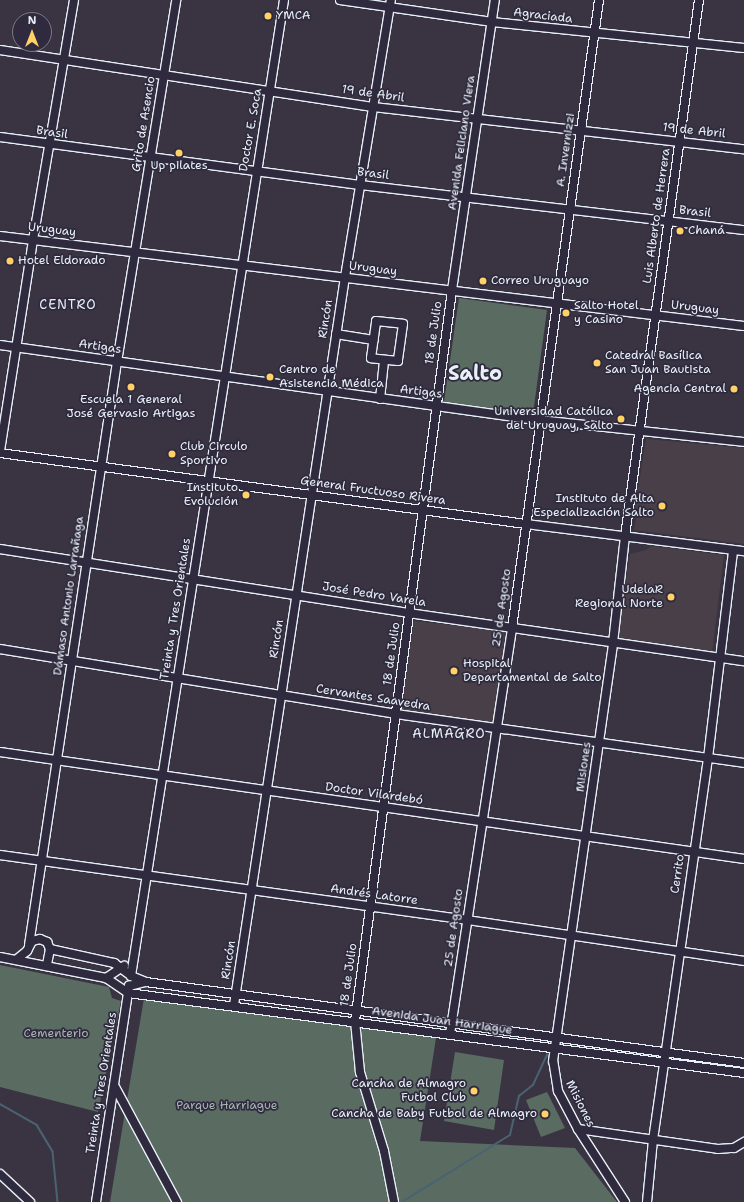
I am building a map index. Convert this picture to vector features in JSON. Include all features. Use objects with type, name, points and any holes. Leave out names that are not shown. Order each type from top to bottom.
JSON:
[{"type":"street","points":[[0,452],[33,240],[74,0]]},
{"type":"street","name":"Grito de Asencio","points":[[135,252],[176,0]]},
{"type":"street","name":"Doctor E. Soca","points":[[242,265],[256,169],[284,0]]},
{"type":"street","name":"Agraciada","points":[[340,0],[390,4],[492,22],[594,34],[693,42],[744,48]]},
{"type":"street","name":"Avenida Feliciano Viera","points":[[452,290],[495,0]]},
{"type":"street","name":"A. Invernizzi","points":[[555,304],[570,209],[599,0]]},
{"type":"street","name":"Luis Alberto de Herrera","points":[[655,316],[699,0]]},
{"type":"street","name":"Rincón","points":[[234,1005],[336,334],[390,4]]},
{"type":"street","name":"19 de Abril","points":[[0,50],[270,90],[373,107],[581,132],[744,149]]},
{"type":"street","name":"Brasil","points":[[0,137],[256,169],[360,185],[466,196],[744,230]]},
{"type":"street","name":"Uruguay","points":[[0,236],[744,326]]},
{"type":"street","name":"Dámaso Antonio Larrañaga","points":[[28,948],[43,862],[100,467],[135,252]]},
{"type":"street","name":"Treinta y Tres Orientales","points":[[130,976],[132,956],[164,777],[242,265]]},
{"type":"street","name":"18 de Julio","points":[[394,1202],[384,1151],[360,1072],[355,1021],[452,290]]},
{"type":"street","name":"25 de Agosto","points":[[450,1034],[512,628],[555,304]]},
{"type":"street","name":"Misiones","points":[[625,1202],[578,1129],[558,1091],[554,1074],[554,1048],[586,837],[613,643],[625,536],[655,316]]},
{"type":"street","points":[[376,321],[403,324],[398,361],[371,358],[374,340],[376,321]]},
{"type":"street","points":[[336,334],[374,340]]},
{"type":"street","name":"Artigas","points":[[0,345],[225,378],[539,420],[744,442]]},
{"type":"street","points":[[380,399],[384,360]]},
{"type":"street","name":"General Fructuoso Rivera","points":[[0,452],[100,467],[526,524],[744,551]]},
{"type":"street","name":"José Pedro Varela","points":[[0,549],[409,613],[744,661]]},
{"type":"street","name":"Cerrito","points":[[647,1202],[653,1140],[693,852],[708,758],[733,550]]},
{"type":"street","name":"Cervantes Saavedra","points":[[0,649],[396,714],[744,763]]},
{"type":"street","name":"Doctor Vilardebó","points":[[0,752],[266,792],[383,807],[482,823],[744,859]]},
{"type":"street","name":"Andrés Latorre","points":[[0,856],[467,920],[744,961]]},
{"type":"street","points":[[17,959],[40,939],[47,942],[50,949],[47,965]]},
{"type":"street","points":[[28,948],[29,961]]},
{"type":"street","name":"Avenida Juan Harriague","points":[[50,949],[114,963],[130,976],[146,982],[665,1054],[744,1063]]},
{"type":"street","name":"Avenida Juan Harriague","points":[[0,956],[106,978],[132,993],[355,1021],[664,1064],[744,1073]]},
{"type":"street","name":"Treinta y Tres Orientales","points":[[106,978],[121,969],[132,956]]},
{"type":"street","points":[[132,993],[130,984],[146,982]]},
{"type":"street","name":"Treinta y Tres Orientales","points":[[96,1202],[132,993]]},
{"type":"street","points":[[115,1087],[176,1202]]},
{"type":"street","points":[[578,1129],[718,1149],[734,1148],[744,1142]]},
{"type":"street","points":[[0,1174],[30,1202]]},
{"type":"shaded area","points":[[646,439],[744,448],[744,544],[634,530],[638,510],[635,509]]},
{"type":"shaded area","name":"UdelaR Regional Norte","points":[[651,546],[724,555],[712,653],[618,639],[630,554],[646,550]]},
{"type":"shaded area","name":"Hospital Departamental de Salto","points":[[414,621],[505,631],[495,723],[401,711]]},
{"type":"green space","points":[[459,298],[547,310],[533,414],[444,402]]},
{"type":"green space","name":"Cementerio","points":[[0,965],[109,987],[112,998],[121,1001],[98,1112],[0,1087]]},
{"type":"green space","name":"Parque Harriague","points":[[144,998],[436,1038],[420,1141],[575,1148],[617,1202],[110,1202]]},
{"type":"green space","name":"Cancha de Almagro Futbol Club","points":[[455,1052],[504,1060],[494,1130],[444,1121]]},
{"type":"green space","name":"Cancha de Baby Futbol de Almagro","points":[[547,1092],[565,1128],[541,1137],[526,1100]]},
{"type":"waterway","points":[[402,1202],[510,1135],[519,1096],[533,1085],[547,1055]]},
{"type":"waterway","points":[[0,1104],[37,1125],[53,1152],[58,1202]]},
{"type":"place","name":"YMCA","points":[[268,16]]},
{"type":"place","name":"Up pilates","points":[[179,153]]},
{"type":"place","name":"Chaná","points":[[680,231]]},
{"type":"place","name":"Hotel Eldorado","points":[[10,261]]},
{"type":"place","name":"Correo Uruguayo","points":[[483,281]]},
{"type":"place","name":"Salto Hotel y Casino","points":[[566,313]]},
{"type":"place","name":"Catedral Basílica San Juan Bautista","points":[[597,363]]},
{"type":"place","name":"Centro de Asistencia Médica","points":[[270,377]]},
{"type":"place","name":"Escuela 1 General José Gervasio Artigas","points":[[131,387]]},
{"type":"place","name":"Agencia Central","points":[[734,389]]},
{"type":"place","name":"Universidad Católica del Uruguay, Salto","points":[[621,419]]},
{"type":"place","name":"Club Circulo Sportivo","points":[[172,454]]},
{"type":"place","name":"Instituto Evolución","points":[[246,495]]},
{"type":"place","name":"Instituto de Alta Especialización Salto","points":[[662,506]]},
{"type":"place","name":"UdelaR Regional Norte","points":[[671,597]]},
{"type":"place","name":"Hospital Departamental de Salto","points":[[454,671]]},
{"type":"place","name":"Cancha de Almagro Futbol Club","points":[[474,1091]]},
{"type":"place","name":"Cancha de Baby Futbol de Almagro","points":[[545,1114]]},
{"type":"district","name":"CENTRO","points":[[68,305]]},
{"type":"district","name":"Salto","points":[[475,373]]},
{"type":"district","name":"ALMAGRO","points":[[449,734]]}]
